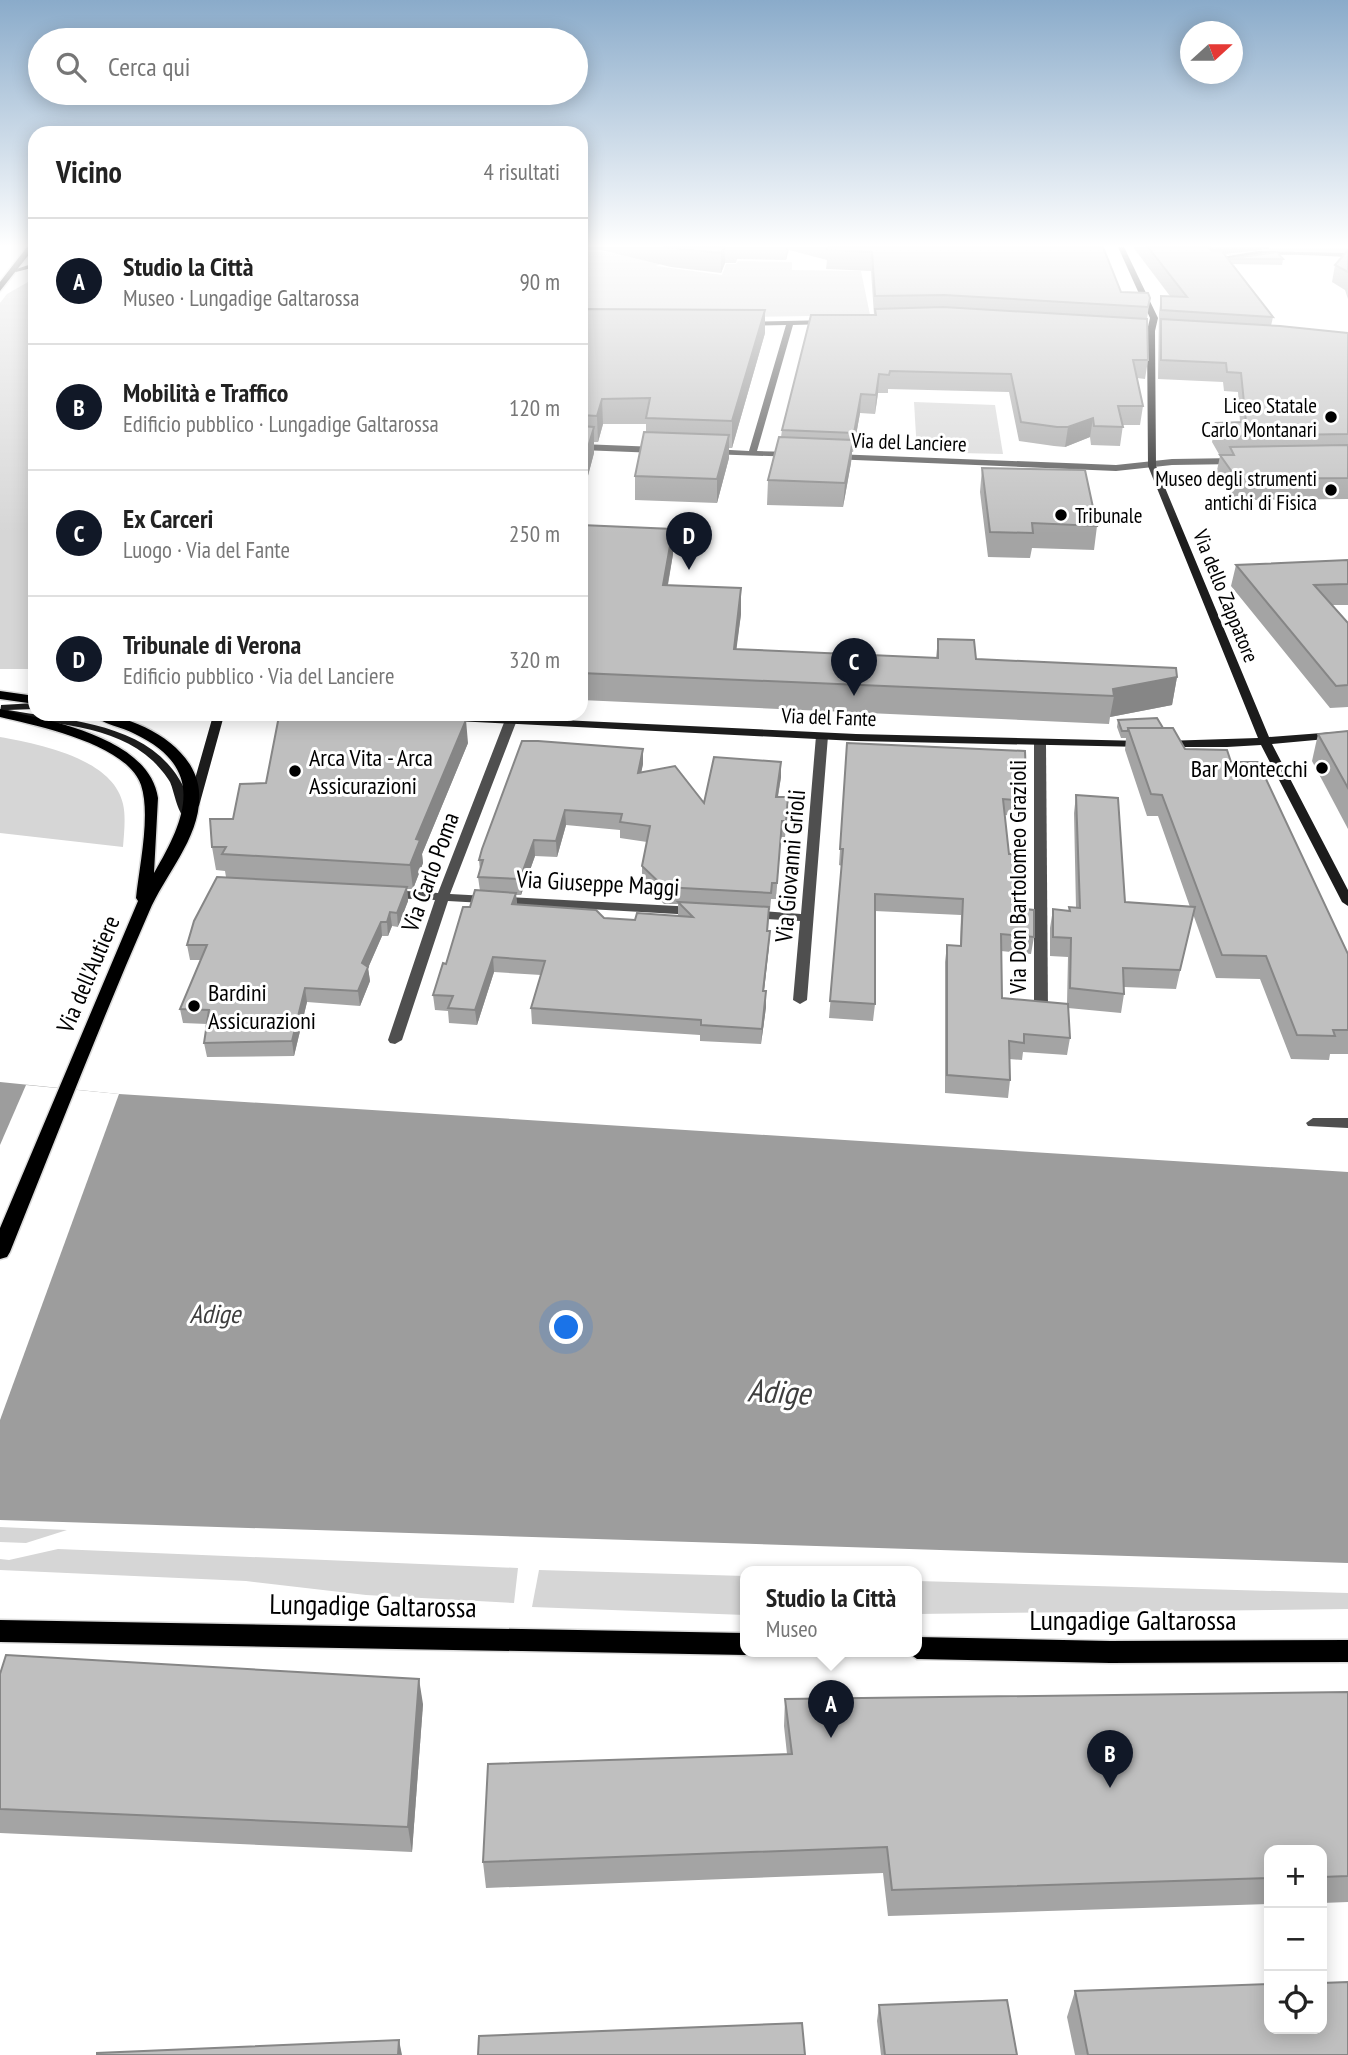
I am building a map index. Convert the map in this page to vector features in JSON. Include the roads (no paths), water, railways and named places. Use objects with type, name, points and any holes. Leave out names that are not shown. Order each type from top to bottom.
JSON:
[{"type":"main road","points":[[0,695],[28,703]]},
{"type":"main road","name":"Via dell'Autiere","points":[[0,710],[28,719]]},
{"type":"main road","name":"Via dell'Autiere","points":[[35,721],[68,730],[117,750],[136,766],[149,784],[149,832],[143,909]]},
{"type":"main road","name":"Via dell'Autiere","points":[[0,1252],[78,1059],[143,909],[189,821],[193,789],[185,765],[146,734],[115,721]]},
{"type":"main road","name":"Lungadige Galtarossa","points":[[0,1631],[740,1644]]},
{"type":"main road","name":"Lungadige Galtarossa","points":[[922,1648],[1110,1652],[1348,1651]]},
{"type":"street","points":[[752,454],[784,343]]},
{"type":"street","points":[[1151,343],[1152,466]]},
{"type":"street","points":[[588,447],[664,450]]},
{"type":"street","points":[[706,452],[808,456]]},
{"type":"street","name":"Via del Lanciere","points":[[822,456],[1116,468],[1152,466],[1172,461],[1242,461]]},
{"type":"street","name":"Via dello Zappatore","points":[[1152,466],[1265,741],[1348,902]]},
{"type":"street","points":[[0,710],[28,706]]},
{"type":"street","points":[[0,710],[28,715]]},
{"type":"street","points":[[0,720],[44,724]]},
{"type":"street","points":[[57,721],[133,742],[172,775],[180,790],[189,821]]},
{"type":"street","name":"Via dell'Autiere","points":[[189,821],[217,721]]},
{"type":"street","name":"Via Carlo Poma","points":[[395,1040],[443,896],[510,721]]},
{"type":"street","name":"Via del Fante","points":[[530,721],[1040,744],[1227,744],[1348,734]]},
{"type":"street","name":"Via Giovanni Grioli","points":[[800,1000],[822,736]]},
{"type":"street","name":"Via Don Bartolomeo Grazioli","points":[[1040,744],[1041,1010]]},
{"type":"street","name":"Via Giuseppe Maggi","points":[[377,893],[705,912]]},
{"type":"street","points":[[732,913],[807,918]]},
{"type":"street","points":[[1312,1123],[1348,1123]]},
{"type":"water","name":"Adige","points":[[0,1082],[119,1094],[1348,1172],[1348,1563],[0,1520]]},
{"type":"place","name":"Liceo Statale Carlo Montanari","points":[[1331,417]]},
{"type":"place","name":"Museo degli strumenti antichi di Fisica","points":[[1331,490]]},
{"type":"place","name":"Tribunale","points":[[1061,515]]},
{"type":"place","name":"Tribunale di Verona","points":[[689,570]]},
{"type":"place","name":"Ex Carceri","points":[[854,696]]},
{"type":"place","name":"Bar Montecchi","points":[[1322,768]]},
{"type":"place","name":"Arca Vita - Arca Assicurazioni","points":[[295,771]]},
{"type":"place","name":"Bardini Assicurazioni","points":[[194,1006]]},
{"type":"place","name":"Studio la Città","points":[[831,1738]]},
{"type":"place","name":"Mobilità e Traffico","points":[[1110,1788]]}]
